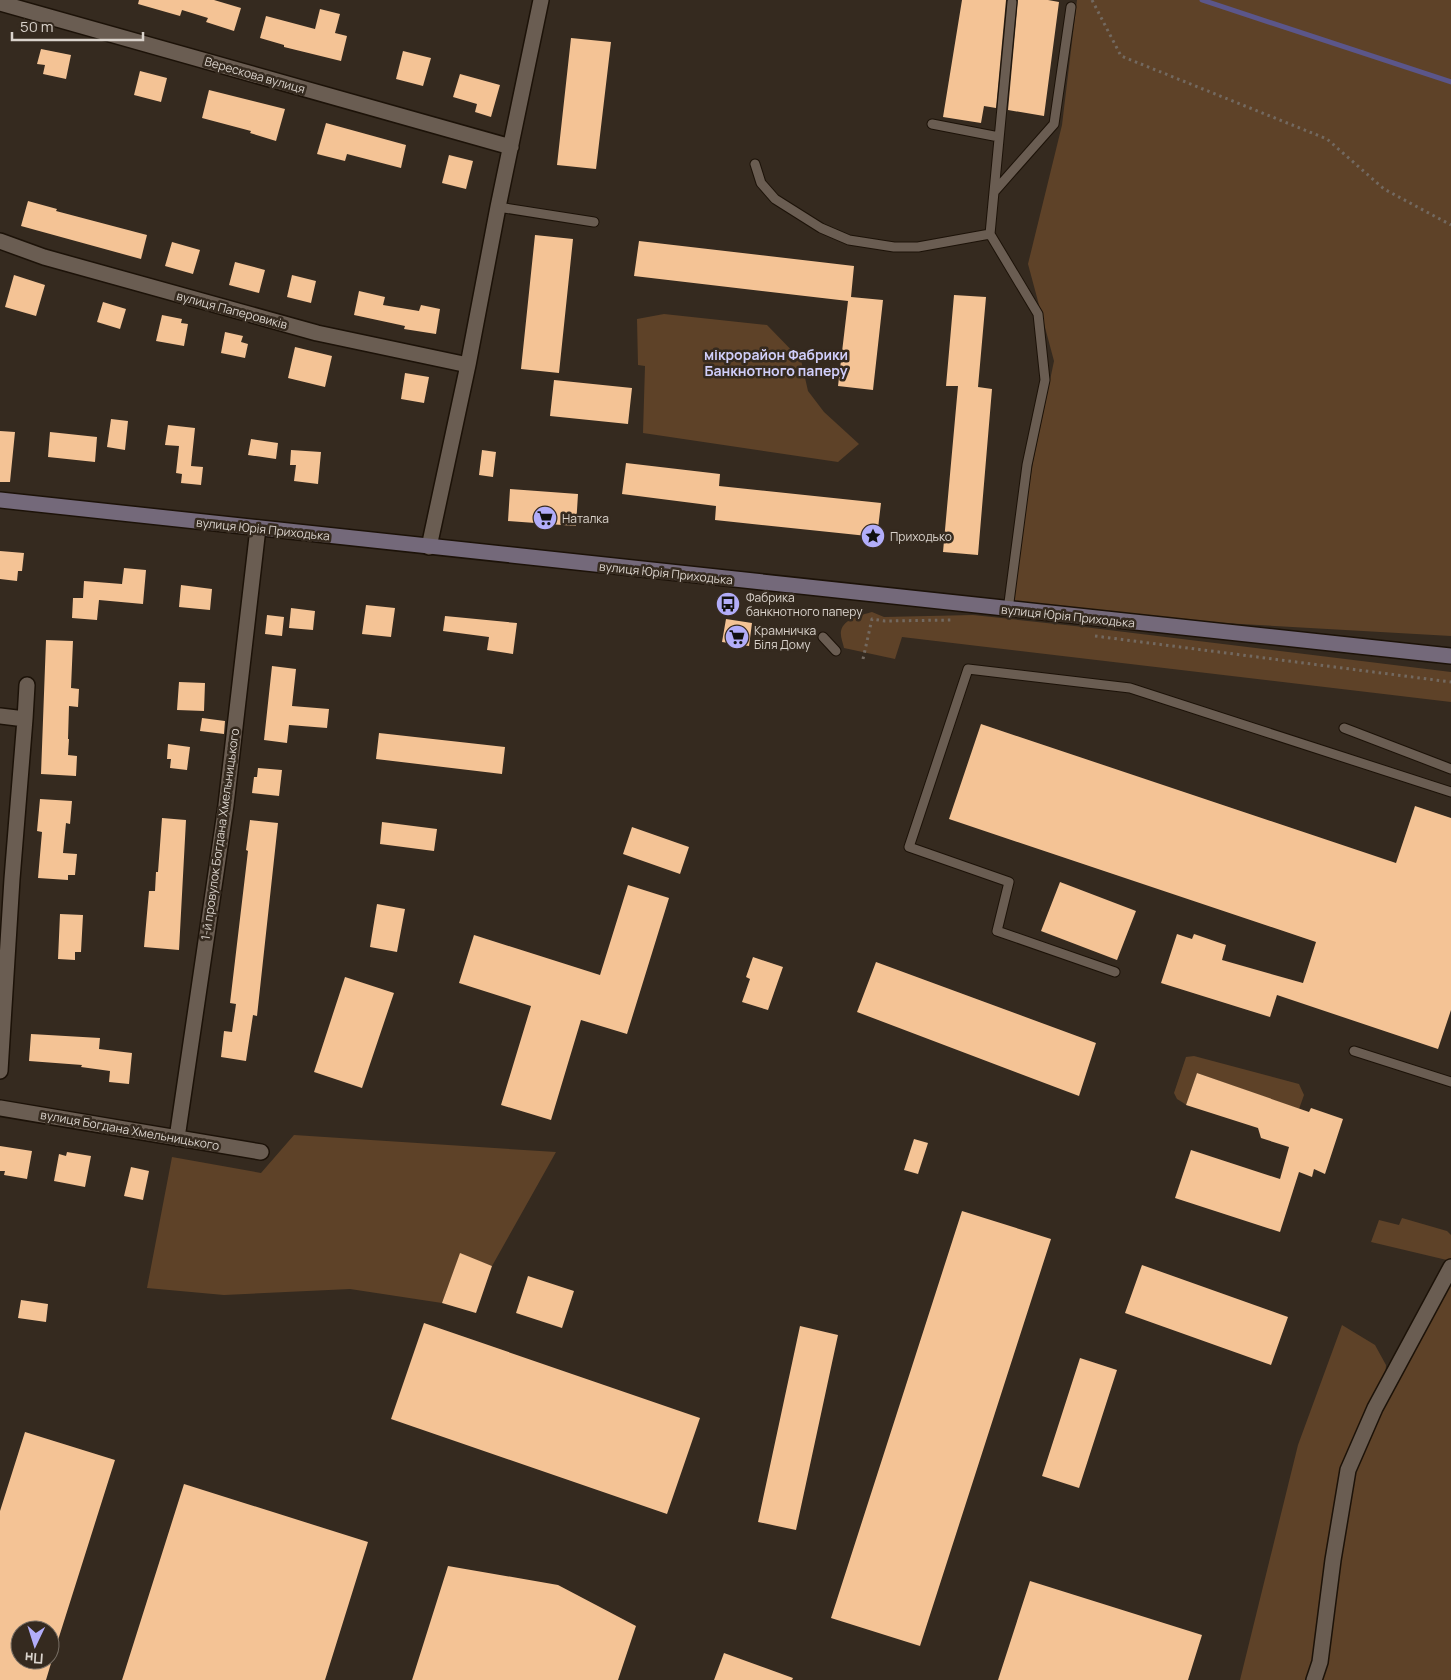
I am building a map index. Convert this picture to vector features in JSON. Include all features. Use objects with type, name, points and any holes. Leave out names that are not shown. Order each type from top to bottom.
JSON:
[{"type":"street","points":[[429,547],[468,365],[498,207],[541,0]]},
{"type":"street","name":"Верескова вулиця","points":[[0,3],[511,147]]},
{"type":"street","name":"вулиця Паперовиків","points":[[0,241],[44,258],[317,333],[468,365]]},
{"type":"street","name":"вулиця Юрія Приходька","points":[[0,500],[1008,610],[1451,656]]},
{"type":"street","name":"1-й провулок Богдана Хмельницького","points":[[177,1138],[226,806],[258,528]]},
{"type":"street","points":[[0,1071],[6,878],[28,685]]},
{"type":"street","points":[[0,716],[25,719]]},
{"type":"street","name":"вулиця Богдана Хмельницького","points":[[0,1108],[261,1152]]},
{"type":"street","points":[[1314,1680],[1320,1662],[1333,1560],[1348,1470],[1375,1408],[1451,1267]]},
{"type":"lane","points":[[1008,610],[1027,465],[1045,380],[1038,314],[990,234],[1012,2]]},
{"type":"lane","points":[[994,192],[1054,124],[1071,7]]},
{"type":"lane","points":[[932,124],[999,137]]},
{"type":"lane","points":[[755,164],[761,183],[775,199],[821,228],[849,240],[886,246],[918,248],[990,234]]},
{"type":"lane","points":[[498,207],[594,222]]},
{"type":"lane","points":[[823,637],[836,650]]},
{"type":"lane","points":[[1115,972],[997,931],[1009,882],[909,847],[968,669],[1130,688],[1451,792]]},
{"type":"lane","points":[[1344,728],[1451,768]]},
{"type":"lane","points":[[1354,1051],[1451,1082]]},
{"type":"path","points":[[1092,0],[1121,56],[1327,139],[1384,189],[1451,225]]},
{"type":"path","points":[[863,658],[872,619],[885,621],[954,620]]},
{"type":"path","points":[[1091,635],[1451,682]]},
{"type":"shaded area","points":[[1077,0],[1451,0],[1451,636],[1012,610],[1017,559],[1033,462],[1054,361],[1028,264],[1062,125]]},
{"type":"shaded area","points":[[664,314],[767,325],[801,360],[808,391],[824,412],[859,444],[838,462],[643,433],[645,366],[638,365],[637,319]]},
{"type":"shaded area","points":[[872,612],[884,617],[973,615],[1451,672],[1451,702],[902,637],[895,659],[844,648],[841,631],[846,623],[849,620]]},
{"type":"shaded area","points":[[1194,1056],[1299,1084],[1304,1095],[1299,1109],[1197,1073],[1186,1105],[1177,1099],[1174,1093],[1186,1057]]},
{"type":"shaded area","points":[[294,1135],[556,1152],[492,1266],[460,1254],[442,1303],[350,1289],[224,1295],[147,1288],[172,1157],[261,1173]]},
{"type":"shaded area","points":[[1402,1218],[1447,1231],[1451,1235],[1451,1261],[1371,1242],[1379,1220],[1399,1225]]},
{"type":"shaded area","points":[[1451,1283],[1451,1680],[1240,1680],[1298,1445],[1342,1325],[1375,1345],[1386,1365],[1385,1381]]},
{"type":"building","points":[[139,0],[214,0],[241,8],[234,31],[206,22],[208,18],[182,10],[180,16],[138,4]]},
{"type":"building","points":[[962,0],[1006,0],[996,108],[984,106],[981,123],[943,117]]},
{"type":"building","points":[[1018,0],[1059,2],[1044,116],[1008,110]]},
{"type":"building","points":[[320,9],[340,14],[335,33],[347,36],[341,61],[284,47],[284,45],[260,38],[266,16],[315,29]]},
{"type":"building","points":[[571,38],[611,42],[596,169],[557,165]]},
{"type":"building","points":[[41,49],[71,55],[66,79],[43,74],[45,65],[37,64]]},
{"type":"building","points":[[403,51],[431,58],[423,86],[396,79]]},
{"type":"building","points":[[140,71],[167,78],[161,102],[134,95]]},
{"type":"building","points":[[460,74],[500,85],[491,117],[475,112],[477,104],[453,97]]},
{"type":"building","points":[[209,90],[285,109],[276,141],[250,133],[251,131],[202,118]]},
{"type":"building","points":[[326,123],[406,145],[401,168],[347,154],[345,161],[317,154]]},
{"type":"building","points":[[449,155],[473,161],[466,189],[442,183]]},
{"type":"building","points":[[28,201],[57,209],[56,211],[147,235],[141,259],[21,226]]},
{"type":"building","points":[[535,235],[573,239],[559,373],[521,369]]},
{"type":"building","points":[[639,241],[854,266],[851,297],[883,300],[873,390],[838,386],[848,301],[634,276]]},
{"type":"building","points":[[172,242],[200,250],[193,274],[165,266]]},
{"type":"building","points":[[235,262],[265,270],[259,293],[229,285]]},
{"type":"building","points":[[14,275],[45,285],[36,316],[5,307]]},
{"type":"building","points":[[292,275],[316,281],[311,303],[287,297]]},
{"type":"building","points":[[359,291],[385,297],[383,305],[419,311],[421,305],[440,309],[436,334],[404,329],[405,326],[354,315]]},
{"type":"building","points":[[954,295],[986,297],[978,387],[992,389],[978,555],[943,552],[958,386],[946,386]]},
{"type":"building","points":[[103,302],[126,309],[120,329],[97,322]]},
{"type":"building","points":[[162,315],[182,319],[181,323],[188,324],[184,346],[156,341]]},
{"type":"building","points":[[225,332],[243,336],[241,342],[248,344],[245,358],[221,353]]},
{"type":"building","points":[[295,347],[332,356],[325,387],[288,378]]},
{"type":"building","points":[[405,373],[429,377],[424,403],[401,399]]},
{"type":"building","points":[[554,380],[632,388],[628,424],[550,416]]},
{"type":"building","points":[[111,419],[128,421],[125,450],[107,447]]},
{"type":"building","points":[[168,425],[195,428],[191,466],[203,467],[201,485],[181,483],[182,474],[176,473],[179,446],[165,445]]},
{"type":"building","points":[[0,431],[15,432],[10,482],[0,482]]},
{"type":"building","points":[[50,432],[97,437],[95,462],[48,457]]},
{"type":"building","points":[[251,439],[278,443],[276,459],[248,455]]},
{"type":"building","points":[[291,450],[321,452],[318,484],[294,481],[296,465],[290,465]]},
{"type":"building","points":[[482,450],[496,452],[493,477],[479,475]]},
{"type":"building","points":[[626,463],[720,474],[719,486],[881,503],[877,537],[715,520],[716,506],[622,494]]},
{"type":"building","points":[[510,489],[578,494],[576,526],[508,521]]},
{"type":"building","points":[[0,551],[24,553],[22,571],[18,571],[17,581],[0,579]]},
{"type":"building","points":[[124,568],[146,570],[143,604],[99,600],[97,620],[72,618],[73,598],[83,598],[84,581],[122,584]]},
{"type":"building","points":[[181,585],[212,589],[210,610],[179,607]]},
{"type":"building","points":[[366,605],[395,608],[391,637],[362,634]]},
{"type":"building","points":[[291,608],[315,611],[313,630],[289,628]]},
{"type":"building","points":[[267,615],[284,617],[282,636],[265,634]]},
{"type":"building","points":[[445,616],[517,623],[513,654],[487,650],[489,637],[443,631]]},
{"type":"building","name":"Крамничка Біля Дому","points":[[726,619],[752,623],[749,646],[722,642]]},
{"type":"building","points":[[46,640],[73,641],[71,688],[79,689],[78,707],[69,706],[68,755],[77,756],[76,776],[41,774]]},
{"type":"building","points":[[272,666],[296,669],[292,706],[329,709],[327,728],[289,725],[287,743],[264,740]]},
{"type":"building","points":[[179,682],[205,683],[204,711],[177,710]]},
{"type":"building","points":[[202,718],[225,721],[224,734],[200,731]]},
{"type":"building","points":[[981,724],[1396,863],[1415,806],[1451,818],[1451,1010],[1438,1049],[1277,995],[1270,1017],[1161,983],[1177,934],[1192,939],[1194,934],[1226,945],[1222,960],[1303,983],[1316,942],[949,819]]},
{"type":"building","points":[[379,733],[505,747],[502,774],[376,759]]},
{"type":"building","points":[[168,744],[190,747],[187,770],[170,768],[171,759],[167,759]]},
{"type":"building","points":[[258,768],[282,770],[279,796],[252,793],[254,777],[257,777]]},
{"type":"building","points":[[40,799],[72,801],[70,824],[66,823],[63,853],[77,854],[75,875],[68,875],[68,880],[38,878],[42,832],[37,831]]},
{"type":"building","points":[[162,818],[186,820],[179,950],[144,947],[149,891],[155,891],[156,872],[158,872]]},
{"type":"building","points":[[250,820],[278,823],[257,1016],[253,1015],[246,1061],[221,1057],[224,1031],[232,1032],[236,1004],[230,1003]]},
{"type":"building","points":[[382,822],[437,829],[434,851],[380,844]]},
{"type":"building","points":[[632,827],[689,847],[680,874],[623,854]]},
{"type":"building","points":[[1060,882],[1136,911],[1117,960],[1041,931]]},
{"type":"building","points":[[628,885],[669,898],[627,1034],[581,1020],[551,1120],[501,1105],[531,1006],[459,983],[474,935],[600,975]]},
{"type":"building","points":[[377,904],[405,909],[397,952],[370,947]]},
{"type":"building","points":[[60,914],[83,915],[81,952],[75,952],[75,960],[58,959]]},
{"type":"building","points":[[753,957],[783,967],[768,1010],[742,1002],[750,979],[746,977]]},
{"type":"building","points":[[876,962],[1096,1043],[1079,1096],[857,1012]]},
{"type":"building","points":[[345,977],[394,993],[362,1088],[314,1072]]},
{"type":"building","points":[[31,1034],[100,1038],[99,1049],[132,1053],[129,1084],[109,1082],[110,1071],[81,1067],[82,1065],[29,1061]]},
{"type":"building","points":[[1197,1073],[1309,1112],[1311,1108],[1343,1119],[1325,1174],[1314,1169],[1312,1177],[1299,1172],[1280,1232],[1175,1198],[1191,1150],[1280,1179],[1289,1147],[1261,1138],[1258,1128],[1186,1105]]},
{"type":"building","points":[[914,1139],[928,1143],[918,1174],[904,1170]]},
{"type":"building","points":[[0,1146],[32,1151],[27,1179],[4,1175],[5,1171],[0,1171]]},
{"type":"building","points":[[67,1152],[91,1156],[85,1187],[54,1181],[59,1154],[66,1156]]},
{"type":"building","points":[[131,1167],[149,1171],[143,1200],[124,1196]]},
{"type":"building","points":[[962,1211],[1051,1239],[920,1646],[831,1618]]},
{"type":"building","points":[[460,1253],[492,1266],[476,1313],[442,1303]]},
{"type":"building","points":[[1142,1265],[1288,1317],[1271,1365],[1125,1313]]},
{"type":"building","points":[[528,1276],[574,1291],[562,1328],[516,1313]]},
{"type":"building","points":[[21,1300],[48,1304],[46,1322],[18,1318]]},
{"type":"building","points":[[424,1323],[700,1418],[667,1514],[391,1419]]},
{"type":"building","points":[[800,1326],[838,1335],[796,1530],[758,1522]]},
{"type":"building","points":[[1080,1358],[1117,1370],[1079,1488],[1042,1476]]},
{"type":"building","points":[[25,1432],[115,1460],[60,1634],[60,1620],[10,1620],[10,1670],[49,1670],[46,1680],[0,1680],[0,1511]]},
{"type":"building","points":[[184,1484],[368,1542],[325,1680],[122,1680]]},
{"type":"building","points":[[448,1566],[558,1585],[636,1626],[618,1680],[412,1680]]},
{"type":"building","points":[[1030,1581],[1202,1635],[1188,1680],[998,1680]]},
{"type":"building","points":[[724,1653],[793,1678],[792,1680],[714,1680]]},
{"type":"waterway","points":[[1202,0],[1451,82]]},
{"type":"place","name":"Наталка","points":[[545,518]]},
{"type":"place","name":"Приходько","points":[[873,536]]},
{"type":"place","name":"Фабрика банкнотного паперу","points":[[728,604]]},
{"type":"place","name":"Крамничка Біля Дому","points":[[737,637]]},
{"type":"district","name":"мікрорайон Фабрики Банкнотного паперу","points":[[776,362]]}]
